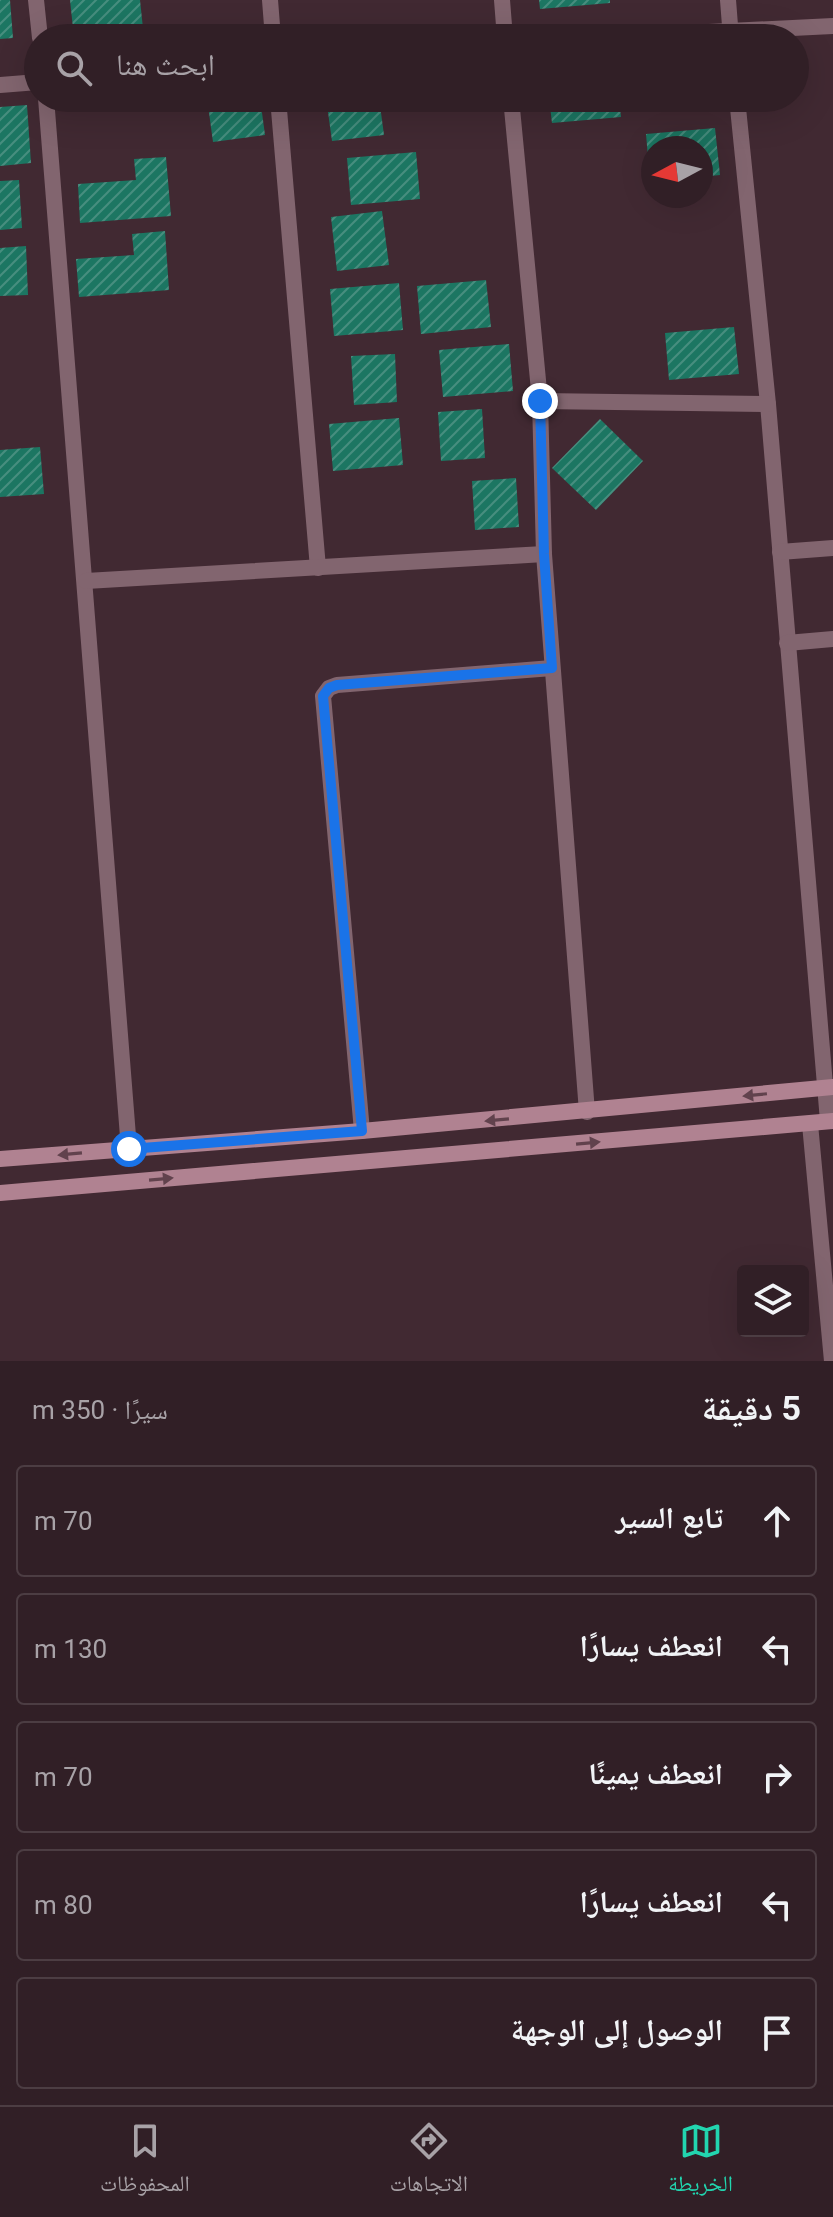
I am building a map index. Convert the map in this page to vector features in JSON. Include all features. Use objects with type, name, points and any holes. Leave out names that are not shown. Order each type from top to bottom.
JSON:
[{"type":"street","points":[[36,0],[39,24]]},
{"type":"street","points":[[270,0],[272,24]]},
{"type":"street","points":[[502,0],[504,24]]},
{"type":"street","points":[[728,0],[730,24]]},
{"type":"street","points":[[809,28],[833,26]]},
{"type":"street","points":[[0,85],[24,83]]},
{"type":"street","points":[[47,112],[129,1149]]},
{"type":"street","points":[[279,112],[318,568]]},
{"type":"street","points":[[512,112],[540,401],[544,554],[587,1112]]},
{"type":"street","points":[[0,1193],[831,1121],[768,404],[738,112]]},
{"type":"street","points":[[540,401],[768,404]]},
{"type":"street","points":[[780,552],[833,548]]},
{"type":"street","points":[[86,581],[544,554]]},
{"type":"street","points":[[787,643],[833,639]]},
{"type":"street","points":[[362,1131],[323,696],[329,688],[337,685],[552,668]]},
{"type":"street","points":[[0,1159],[587,1112],[829,1088]]},
{"type":"street","points":[[810,1124],[828,1279],[832,1361]]},
{"type":"building","points":[[0,0],[10,0],[13,38],[0,39]]},
{"type":"building","points":[[70,0],[140,0],[143,24],[73,24]]},
{"type":"building","points":[[539,0],[610,0],[610,3],[540,9]]},
{"type":"building","points":[[24,105],[24,112],[27,112],[31,163],[0,166],[0,107]]},
{"type":"building","points":[[209,112],[262,112],[265,135],[213,142]]},
{"type":"building","points":[[328,112],[381,112],[384,135],[332,141]]},
{"type":"building","points":[[551,112],[620,112],[621,117],[552,123]]},
{"type":"building","points":[[715,128],[720,175],[713,176],[713,136],[646,134]]},
{"type":"building","points":[[416,152],[420,199],[351,205],[347,158]]},
{"type":"building","points":[[166,157],[171,216],[80,223],[78,184],[136,180],[134,159]]},
{"type":"building","points":[[19,180],[22,228],[0,230],[0,181]]},
{"type":"building","points":[[382,211],[389,265],[337,271],[331,217]]},
{"type":"building","points":[[165,231],[169,290],[79,297],[76,259],[134,255],[132,234]]},
{"type":"building","points":[[26,246],[28,295],[0,296],[0,248]]},
{"type":"building","points":[[486,280],[491,327],[421,334],[417,286]]},
{"type":"building","points":[[399,283],[403,330],[334,336],[330,289]]},
{"type":"building","points":[[734,327],[739,374],[669,380],[665,333]]},
{"type":"building","points":[[509,344],[513,391],[443,397],[439,350]]},
{"type":"building","points":[[395,354],[397,402],[354,405],[351,356]]},
{"type":"building","points":[[482,409],[485,458],[441,461],[438,412]]},
{"type":"building","points":[[399,418],[403,465],[333,471],[329,424]]},
{"type":"building","points":[[600,419],[643,461],[596,510],[552,468]]},
{"type":"building","points":[[40,447],[44,494],[0,497],[0,450]]},
{"type":"building","points":[[516,478],[519,527],[475,530],[472,481]]},
{"type":"route","points":[[129,1149],[362,1131],[323,696],[329,688],[337,685],[552,668],[544,554],[540,401]]}]
